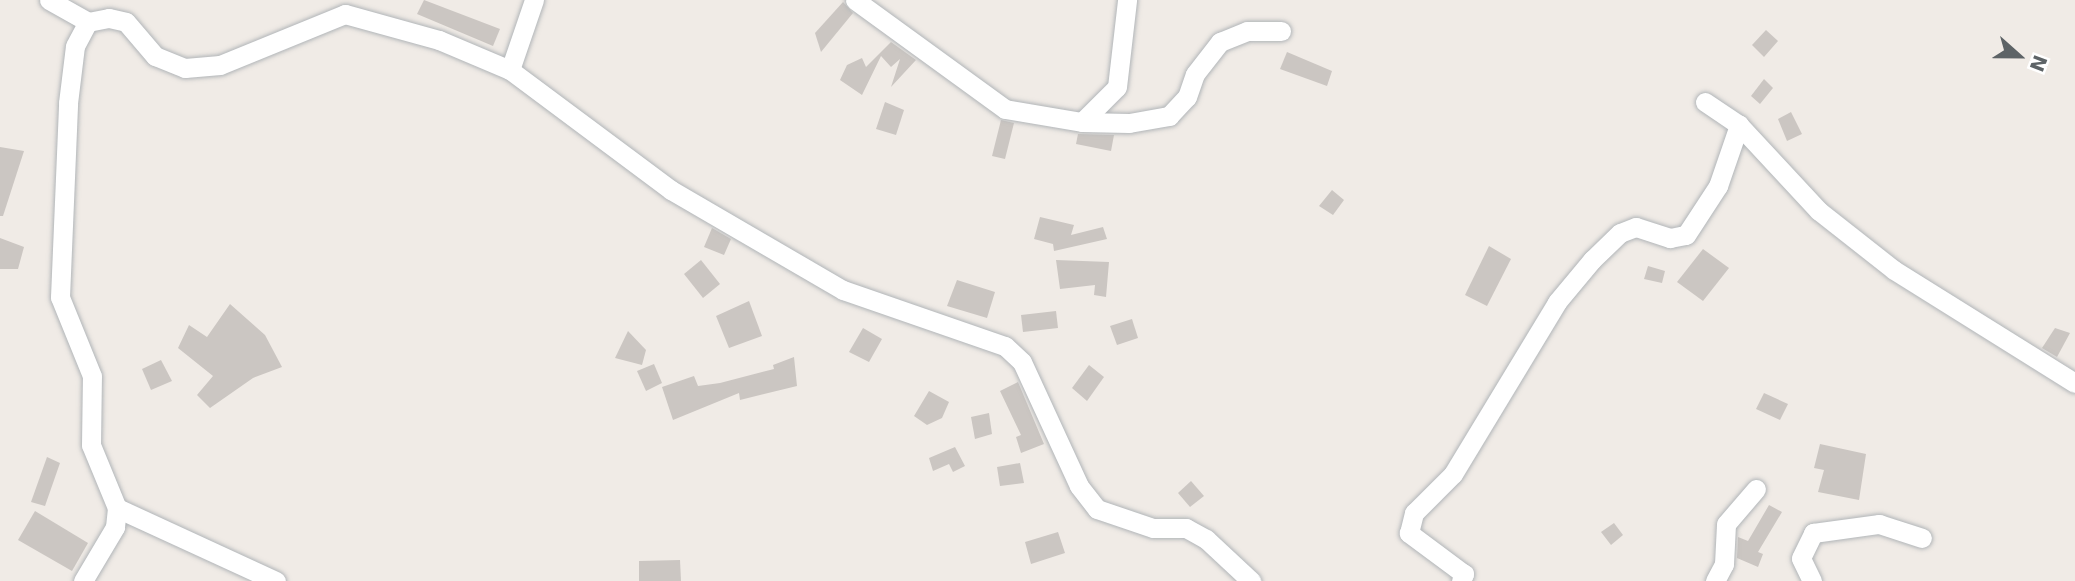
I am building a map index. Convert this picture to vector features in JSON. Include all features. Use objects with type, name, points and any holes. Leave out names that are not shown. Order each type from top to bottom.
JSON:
[{"type":"street","points":[[49,0],[88,22],[109,18],[126,22],[155,56],[186,68],[220,65],[345,14],[439,40],[510,70],[671,190],[843,290],[1006,346],[1021,362],[1079,486],[1097,509],[1153,528],[1186,528],[1206,539],[1251,581]]},
{"type":"street","points":[[510,70],[534,0]]},
{"type":"street","points":[[855,0],[1005,109],[1082,122],[1129,123],[1169,116],[1187,97],[1195,74],[1220,42],[1247,31],[1281,31]]},
{"type":"street","points":[[1082,122],[1117,88],[1127,0]]},
{"type":"street","points":[[83,581],[115,527],[117,508],[91,445],[92,376],[60,298],[68,103],[75,46],[88,22]]},
{"type":"street","points":[[1705,102],[1739,125],[1819,211],[1894,270],[2075,383]]},
{"type":"street","points":[[1461,581],[1464,574],[1409,533],[1414,513],[1453,474],[1557,302],[1592,260],[1620,233],[1636,227],[1670,238],[1686,235],[1718,186],[1739,125]]},
{"type":"street","points":[[1715,581],[1724,565],[1726,524],[1756,489]]},
{"type":"street","points":[[117,508],[276,581]]},
{"type":"street","points":[[1812,581],[1801,558],[1813,533],[1879,524],[1922,538]]},
{"type":"building","points":[[424,0],[500,29],[493,46],[417,14]]},
{"type":"building","points":[[843,2],[853,13],[821,52],[815,33]]},
{"type":"building","points":[[1766,30],[1778,41],[1764,57],[1752,45]]},
{"type":"building","points":[[891,42],[916,60],[891,87],[900,59],[891,67],[881,56],[862,95],[840,80],[847,65],[862,58],[866,67]]},
{"type":"building","points":[[1287,52],[1332,71],[1327,86],[1280,69]]},
{"type":"building","points":[[1764,79],[1773,88],[1760,104],[1751,96]]},
{"type":"building","points":[[885,102],[904,110],[896,135],[876,129]]},
{"type":"building","points":[[1791,112],[1802,134],[1787,141],[1778,119]]},
{"type":"building","points":[[1001,120],[1014,123],[1005,159],[992,156]]},
{"type":"building","points":[[1078,134],[1114,135],[1111,151],[1076,144]]},
{"type":"building","points":[[0,147],[24,151],[3,216],[0,216]]},
{"type":"building","points":[[1332,190],[1344,200],[1333,215],[1319,206]]},
{"type":"building","points":[[1040,217],[1074,225],[1071,235],[1103,227],[1107,239],[1054,251],[1053,244],[1034,239]]},
{"type":"building","points":[[712,228],[731,239],[724,255],[704,247]]},
{"type":"building","points":[[0,238],[24,247],[18,269],[0,269]]},
{"type":"building","points":[[1489,246],[1511,259],[1487,306],[1465,295]]},
{"type":"building","points":[[1703,249],[1729,268],[1703,301],[1677,282]]},
{"type":"building","points":[[701,260],[720,284],[703,298],[684,274]]},
{"type":"building","points":[[1056,260],[1109,262],[1106,297],[1094,295],[1095,285],[1060,289]]},
{"type":"building","points":[[1648,266],[1665,271],[1662,283],[1644,279]]},
{"type":"building","points":[[957,280],[995,292],[987,318],[947,306]]},
{"type":"building","points":[[749,301],[762,336],[729,348],[716,316]]},
{"type":"building","points":[[230,304],[265,335],[282,367],[253,378],[210,408],[197,395],[213,376],[178,348],[189,325],[207,337]]},
{"type":"building","points":[[1056,311],[1058,328],[1023,332],[1021,315]]},
{"type":"building","points":[[1132,319],[1138,338],[1117,345],[1110,326]]},
{"type":"building","points":[[863,328],[882,339],[869,362],[849,352]]},
{"type":"building","points":[[2055,328],[2070,333],[2057,357],[2042,348]]},
{"type":"building","points":[[628,331],[646,350],[642,365],[615,358]]},
{"type":"building","points":[[794,357],[797,386],[740,400],[739,393],[673,420],[662,387],[694,376],[698,386],[720,383],[774,369],[773,365]]},
{"type":"building","points":[[161,360],[172,381],[151,390],[142,369]]},
{"type":"building","points":[[654,364],[662,383],[646,391],[637,371]]},
{"type":"building","points":[[1089,365],[1104,377],[1087,401],[1072,388]]},
{"type":"building","points":[[1018,382],[1044,444],[1021,453],[1016,437],[1021,435],[1000,391]]},
{"type":"building","points":[[929,391],[949,402],[942,418],[927,425],[914,416]]},
{"type":"building","points":[[1764,393],[1788,404],[1780,420],[1756,409]]},
{"type":"building","points":[[989,413],[992,434],[975,439],[971,417]]},
{"type":"building","points":[[1820,444],[1866,454],[1859,500],[1818,492],[1824,470],[1814,468]]},
{"type":"building","points":[[955,447],[965,466],[953,472],[949,464],[933,471],[929,458]]},
{"type":"building","points":[[47,457],[60,463],[45,506],[31,502]]},
{"type":"building","points":[[1020,463],[1024,483],[1000,486],[997,467]]},
{"type":"building","points":[[1191,481],[1204,496],[1190,507],[1178,493]]},
{"type":"building","points":[[1769,505],[1782,512],[1758,552],[1763,554],[1758,567],[1737,558],[1738,537],[1748,541]]},
{"type":"building","points":[[35,511],[88,543],[72,571],[18,540]]},
{"type":"building","points":[[1614,523],[1623,535],[1611,545],[1601,532]]},
{"type":"building","points":[[1058,532],[1065,553],[1031,564],[1025,542]]},
{"type":"building","points":[[680,560],[681,581],[639,581],[639,561]]}]
